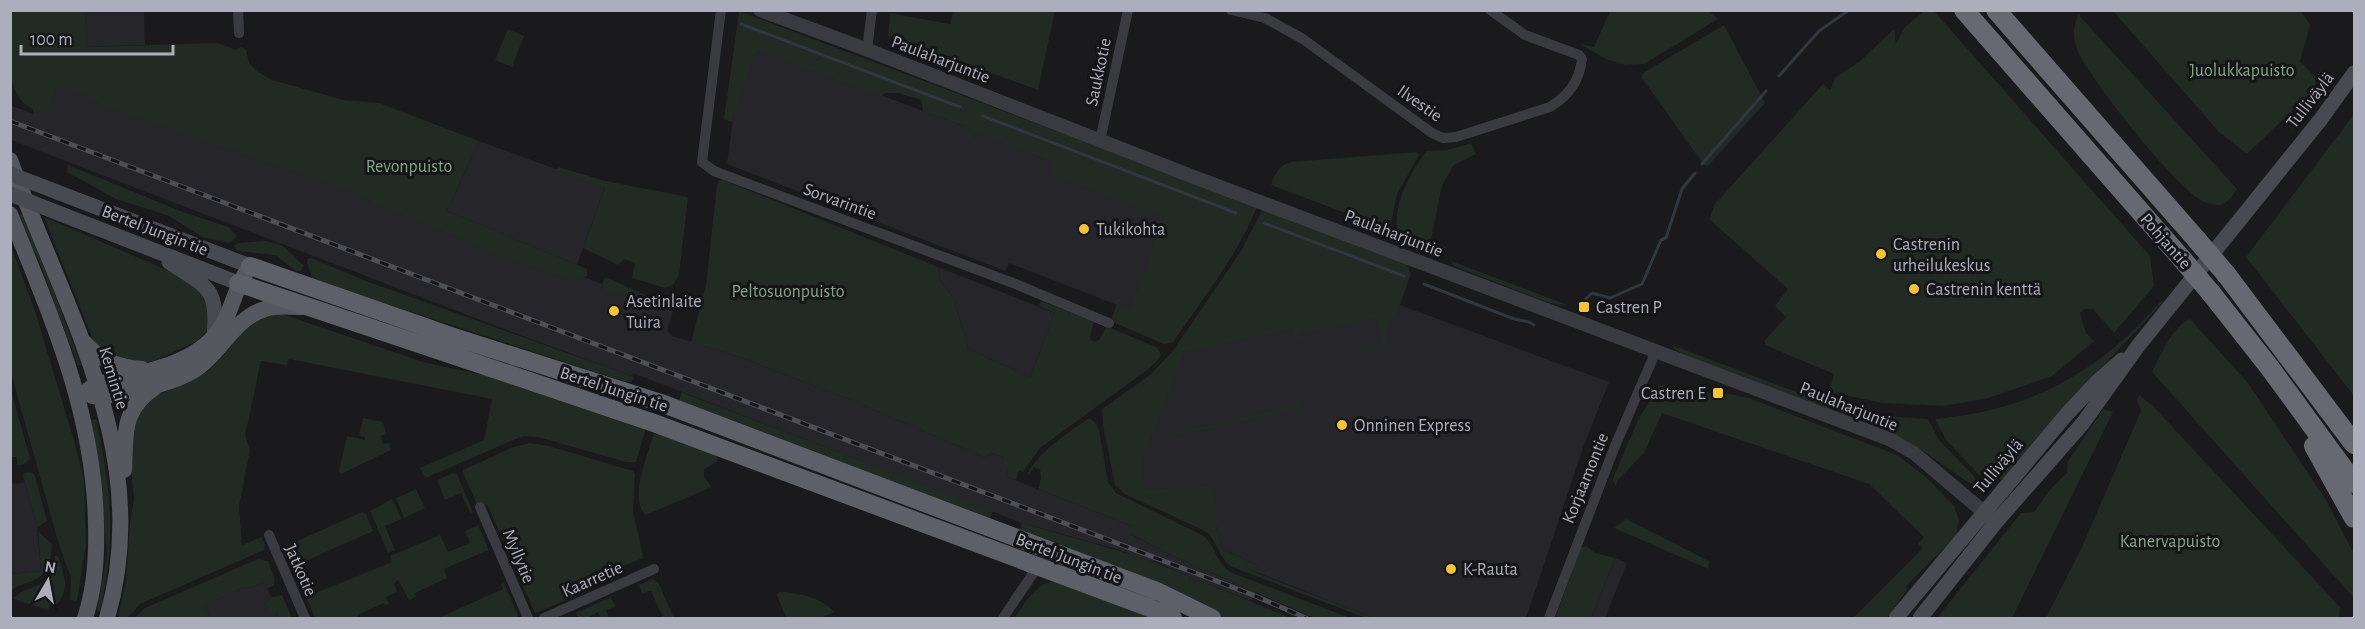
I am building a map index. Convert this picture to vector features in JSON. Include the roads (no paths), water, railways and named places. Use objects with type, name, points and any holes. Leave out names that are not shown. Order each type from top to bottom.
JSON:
[{"type":"highway","name":"Pohjantie","points":[[1964,10],[2211,293],[2355,483]]},
{"type":"highway","name":"Pohjantie","points":[[1996,10],[2226,274],[2355,444]]},
{"type":"highway","name":"Bertel Jungin tie","points":[[250,266],[451,336],[661,404],[1159,592],[1212,618]]},
{"type":"highway","name":"Bertel Jungin tie","points":[[243,284],[644,419],[1173,618]]},
{"type":"highway","points":[[2287,353],[2355,434]]},
{"type":"highway","points":[[2270,368],[2355,518]]},
{"type":"main road","name":"Tulliväylä","points":[[1920,618],[1996,522],[2083,423],[2138,346],[2321,119],[2355,73]]},
{"type":"main road","name":"Kemintie","points":[[10,160],[83,340],[99,390],[116,461],[122,504],[121,546],[118,577],[107,618]]},
{"type":"main road","name":"Bertel Jungin tie","points":[[10,174],[250,266]]},
{"type":"main road","name":"Bertel Jungin tie","points":[[10,194],[243,284]]},
{"type":"main road","points":[[10,214],[41,291],[78,396],[92,463],[97,546],[94,580],[85,618]]},
{"type":"main road","points":[[146,247],[198,282],[212,295],[219,339]]},
{"type":"main road","points":[[219,339],[250,266]]},
{"type":"main road","points":[[122,504],[128,417],[157,377],[187,356],[219,339],[256,312],[271,307],[309,307]]},
{"type":"main road","points":[[83,340],[92,351],[110,363],[157,377]]},
{"type":"main road","name":"Tulliväylä","points":[[1896,618],[2066,414],[2097,382],[2138,346]]},
{"type":"main road","points":[[78,396],[157,377]]},
{"type":"street","points":[[238,10],[239,33]]},
{"type":"street","name":"Sorvarintie","points":[[721,10],[702,162],[714,171],[1013,283],[1109,323]]},
{"type":"street","name":"Paulaharjuntie","points":[[760,10],[1888,439],[1914,453],[1996,522]]},
{"type":"street","points":[[867,50],[872,10]]},
{"type":"street","name":"Saukkotie","points":[[1100,141],[1128,10]]},
{"type":"street","name":"Ilvestie","points":[[1231,10],[1265,18],[1303,39],[1432,133],[1443,138],[1456,137],[1550,107],[1562,100],[1577,80],[1582,59],[1579,55],[1525,35],[1490,10]]},
{"type":"street","name":"Korjaamontie","points":[[1549,618],[1615,446],[1656,351]]},
{"type":"street","name":"Myllytie","points":[[480,507],[528,618]]},
{"type":"street","name":"Jatkotie","points":[[268,535],[304,618]]},
{"type":"street","points":[[1003,618],[1039,566],[1047,549]]},
{"type":"street","name":"Kaarretie","points":[[544,618],[654,569]]},
{"type":"waterway","points":[[1779,76],[1819,31],[1849,10]]},
{"type":"waterway","points":[[741,24],[960,107]]},
{"type":"waterway","points":[[1702,164],[1766,91]]},
{"type":"waterway","points":[[983,116],[1236,213]]},
{"type":"waterway","points":[[1586,299],[1592,293],[1610,298],[1642,284],[1661,240],[1666,238],[1682,189],[1695,173]]},
{"type":"waterway","points":[[1264,223],[1404,276]]},
{"type":"waterway","points":[[1424,284],[1534,325]]},
{"type":"railway","points":[[10,121],[1253,595],[1306,618]]},
{"type":"place","name":"Tukikohta","points":[[1084,229]]},
{"type":"place","name":"Castrenin urheilukeskus","points":[[1881,254]]},
{"type":"place","name":"Castrenin kenttä","points":[[1914,289]]},
{"type":"place","name":"Castren P","points":[[1584,307]]},
{"type":"place","name":"Asetinlaite Tuira","points":[[614,311]]},
{"type":"place","name":"Castren E","points":[[1718,393]]},
{"type":"place","name":"Onninen Express","points":[[1342,425]]},
{"type":"place","name":"K-Rauta","points":[[1451,569]]},
{"type":"park label","name":"Juolukkapuisto","points":[[2242,70]]},
{"type":"park label","name":"Revonpuisto","points":[[409,166]]},
{"type":"park label","name":"Peltosuonpuisto","points":[[788,291]]},
{"type":"park label","name":"Kanervapuisto","points":[[2170,541]]}]
